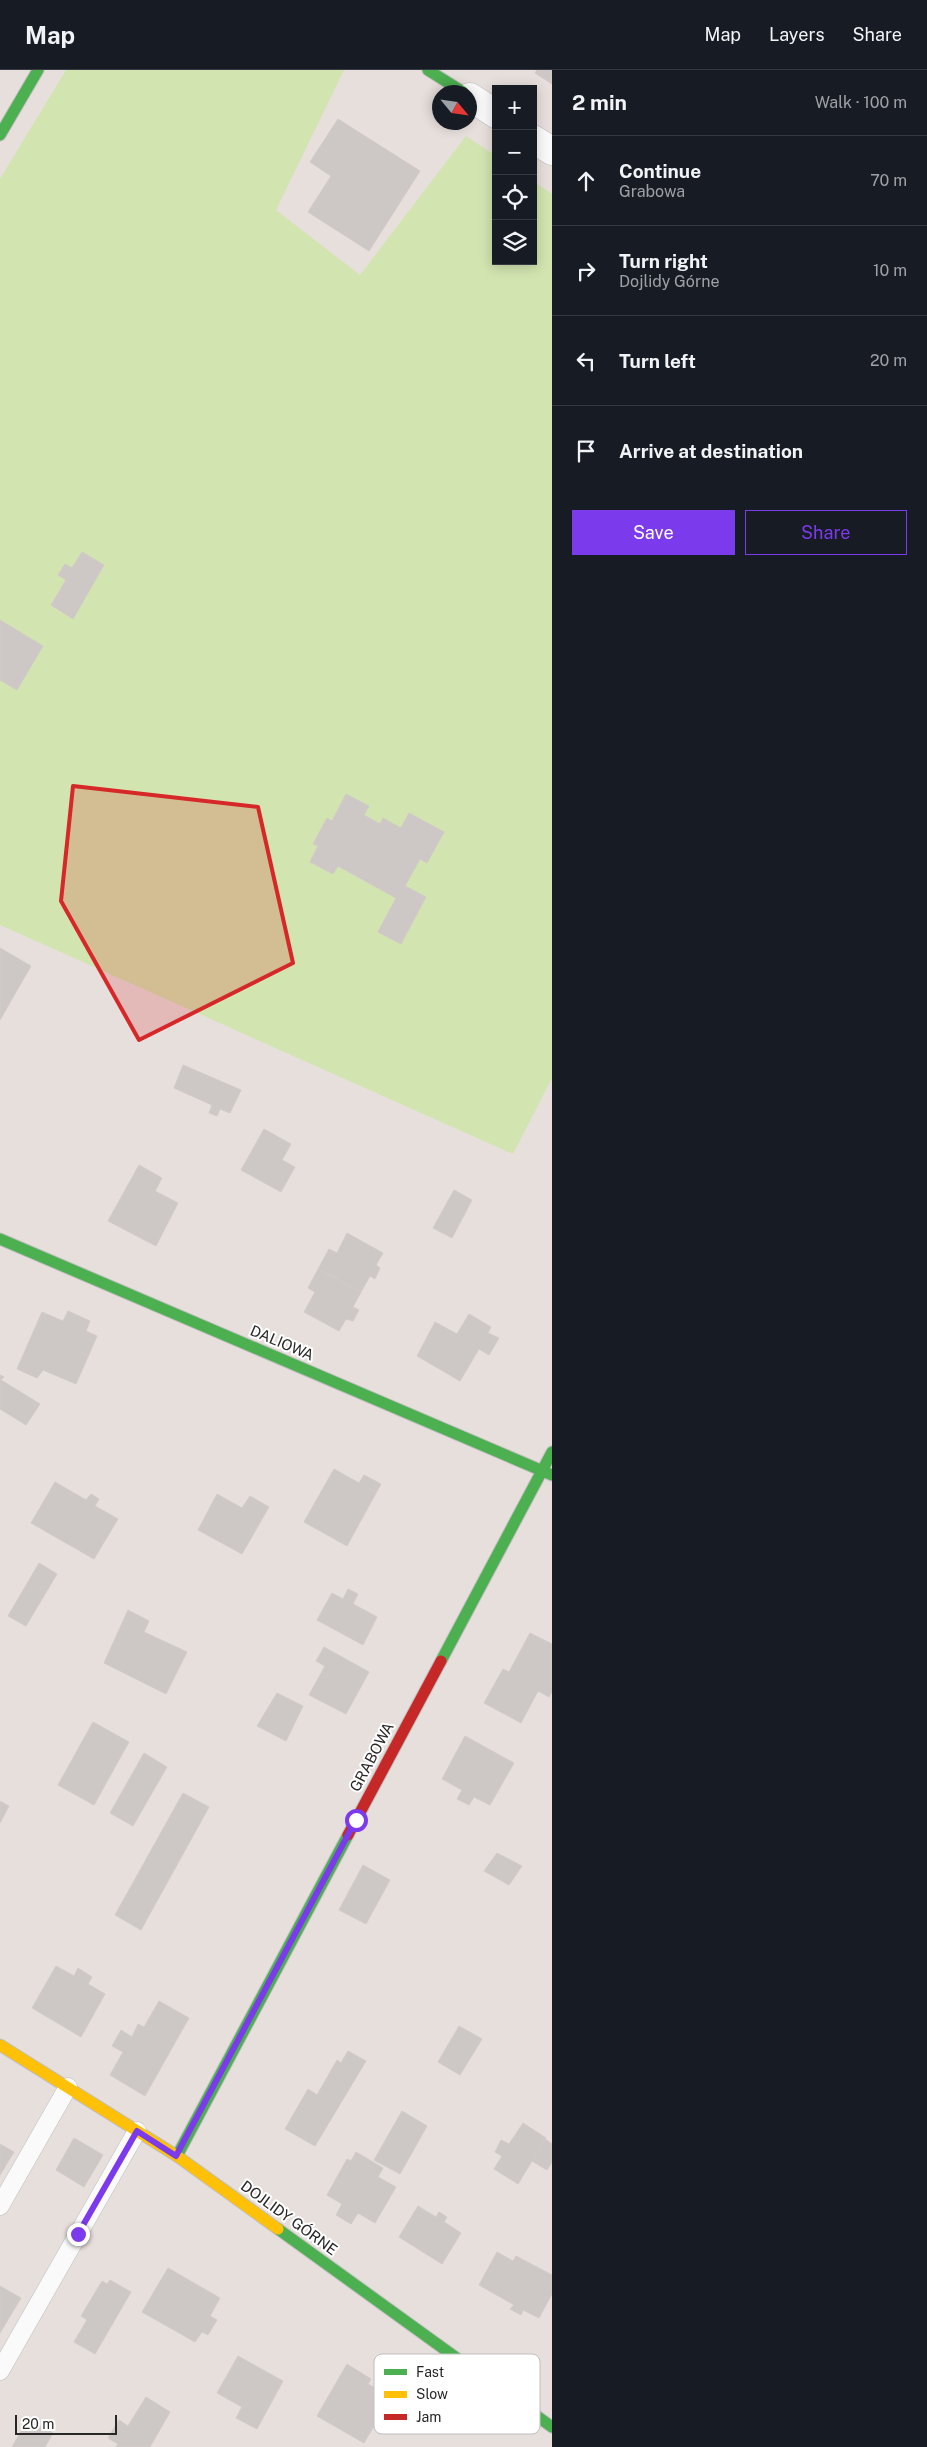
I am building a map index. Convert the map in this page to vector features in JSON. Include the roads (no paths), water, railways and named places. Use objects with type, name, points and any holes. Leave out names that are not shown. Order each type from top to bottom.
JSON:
[{"type":"street","points":[[0,135],[38,70]]},
{"type":"street","points":[[428,70],[452,85]]},
{"type":"street","points":[[477,102],[492,111]]},
{"type":"street","points":[[537,142],[552,151]]},
{"type":"street","name":"DALIOWA","points":[[0,1239],[547,1472]]},
{"type":"street","name":"GRABOWA","points":[[176,2156],[547,1472],[552,1452]]},
{"type":"street","name":"DOJLIDY GÓRNE","points":[[0,2044],[176,2156],[451,2354]]},
{"type":"street","name":"DOJLIDY GÓRNE","points":[[540,2418],[552,2427]]},
{"type":"lane","points":[[0,2206],[68,2087]]},
{"type":"lane","points":[[0,2371],[137,2131]]}]
